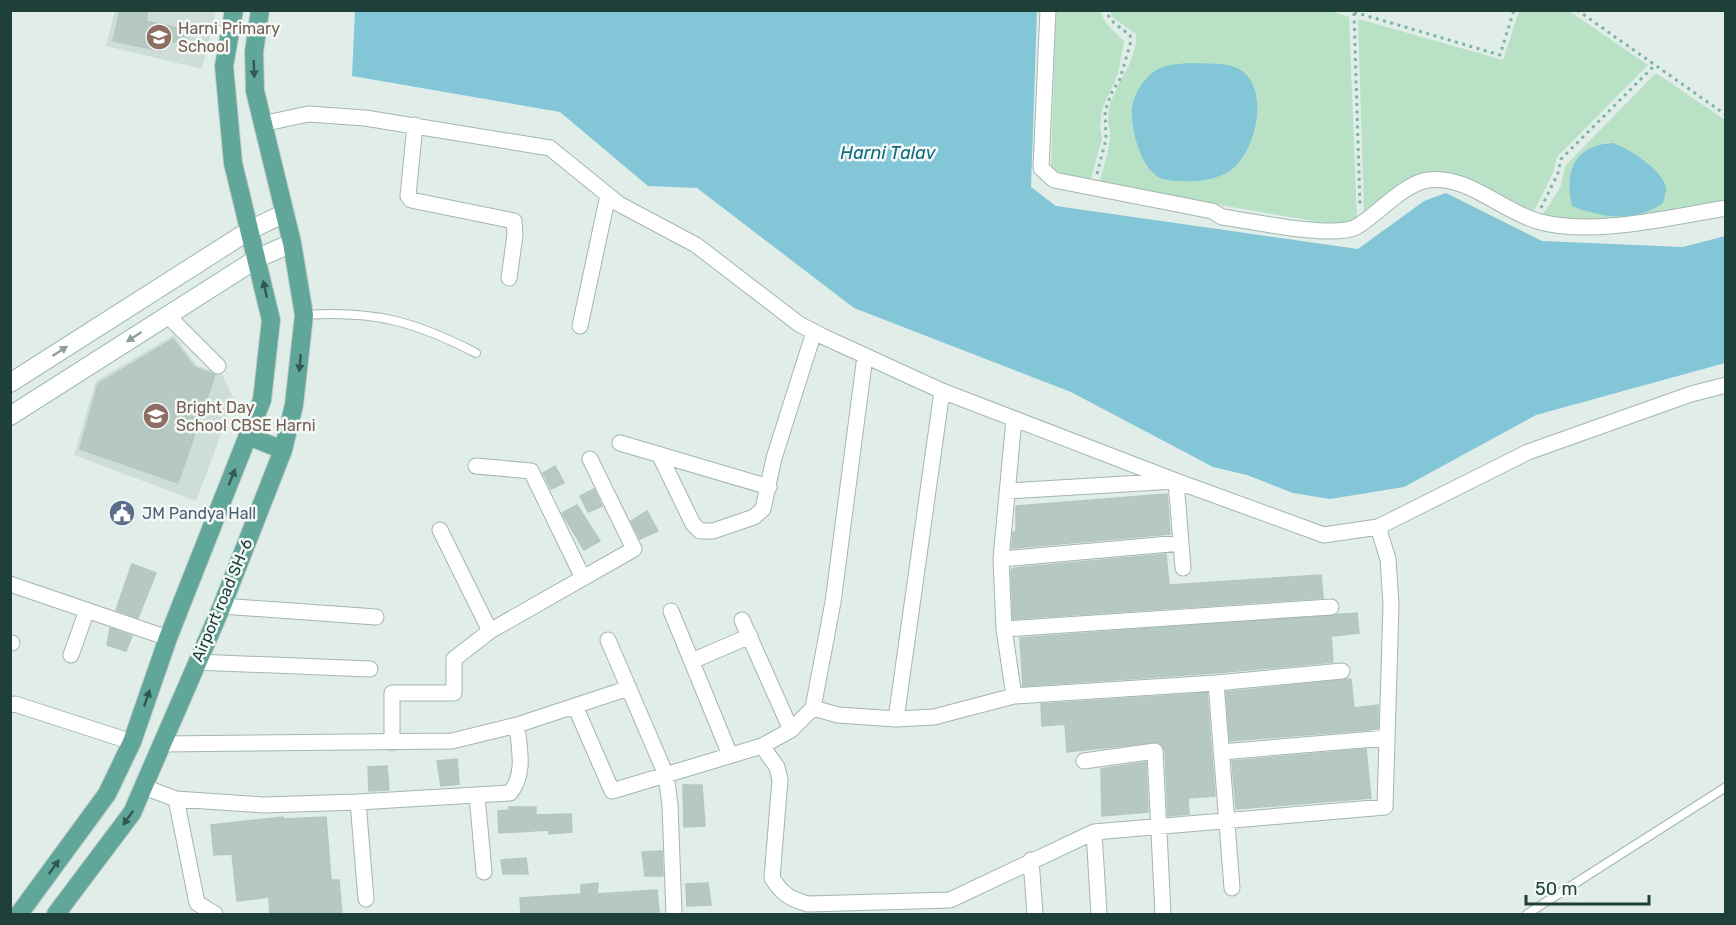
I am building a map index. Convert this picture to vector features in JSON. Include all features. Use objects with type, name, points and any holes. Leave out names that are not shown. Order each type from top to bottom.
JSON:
[{"type":"main road","points":[[19,915],[107,795],[132,742],[168,638],[261,400],[271,320],[258,258],[233,163],[220,30],[234,10]]},
{"type":"main road","name":"Airport road SH-6","points":[[56,915],[132,813],[222,606],[283,450],[300,370],[304,315],[292,243],[255,91],[254,62],[260,10]]},
{"type":"main road","points":[[248,436],[283,450]]},
{"type":"street","points":[[1048,10],[1041,168],[1054,180],[1212,211],[1222,217],[1336,233],[1361,223],[1386,203],[1426,180],[1453,181],[1536,221],[1582,229],[1725,208]]},
{"type":"street","points":[[262,124],[308,114],[365,118],[550,148],[631,213],[696,245],[799,324],[814,332],[942,391],[1324,535],[1378,527],[1528,452],[1691,394],[1725,385]]},
{"type":"street","points":[[416,125],[408,196],[411,200],[514,222],[515,235],[509,278]]},
{"type":"street","points":[[580,326],[608,195]]},
{"type":"street","points":[[10,383],[250,230],[285,213]]},
{"type":"street","points":[[10,416],[258,258],[292,243]]},
{"type":"street","points":[[168,316],[218,366]]},
{"type":"street","points":[[659,454],[693,524],[700,531],[713,531],[754,517],[764,509],[774,458],[814,332]]},
{"type":"street","points":[[575,706],[612,791],[762,746],[791,730],[813,708],[833,602],[865,356]]},
{"type":"street","points":[[896,719],[942,391]]},
{"type":"street","points":[[1014,419],[1001,559],[1004,629],[1014,696]]},
{"type":"street","points":[[620,443],[769,487]]},
{"type":"street","points":[[392,743],[392,693],[454,693],[454,659],[490,632],[634,549],[590,459]]},
{"type":"street","points":[[476,466],[531,471],[550,496],[583,578]]},
{"type":"street","points":[[1007,490],[1176,481]]},
{"type":"street","points":[[1176,481],[1183,568]]},
{"type":"street","points":[[762,746],[777,767],[780,780],[772,878],[790,899],[808,904],[854,909],[950,900],[1094,832],[1385,807],[1391,605],[1388,559],[1378,527]]},
{"type":"street","points":[[440,530],[490,632]]},
{"type":"street","points":[[1001,559],[1182,543]]},
{"type":"street","points":[[10,584],[168,638]]},
{"type":"street","points":[[222,606],[376,616]]},
{"type":"street","points":[[1004,629],[1331,607]]},
{"type":"street","points":[[71,655],[87,610]]},
{"type":"street","points":[[671,611],[730,755]]},
{"type":"street","points":[[742,620],[791,730]]},
{"type":"street","points":[[692,662],[750,636]]},
{"type":"street","points":[[608,640],[666,775],[670,805],[674,915]]},
{"type":"street","points":[[196,662],[370,669]]},
{"type":"street","points":[[813,708],[838,715],[896,719],[934,717],[1014,696],[1216,683],[1342,671]]},
{"type":"street","points":[[1216,683],[1232,888]]},
{"type":"street","points":[[161,744],[452,741],[517,725],[629,688]]},
{"type":"street","points":[[10,705],[15,704],[132,742]]},
{"type":"street","points":[[144,787],[176,799],[264,805],[510,793],[518,784],[521,772],[517,725]]},
{"type":"street","points":[[1221,752],[1386,738]]},
{"type":"street","points":[[1084,761],[1155,751],[1163,915]]},
{"type":"street","points":[[477,796],[484,872]]},
{"type":"street","points":[[176,799],[196,903],[215,915]]},
{"type":"street","points":[[358,802],[366,899]]},
{"type":"street","points":[[1094,832],[1099,915]]},
{"type":"street","points":[[1031,860],[1035,915]]},
{"type":"lane","points":[[304,315],[361,313],[401,321],[476,353]]},
{"type":"lane","points":[[1527,915],[1725,787]]},
{"type":"path","points":[[1093,188],[1106,139],[1105,111],[1120,79],[1131,41],[1130,35],[1114,24],[1104,10]]},
{"type":"path","points":[[1347,10],[1500,55],[1514,10]]},
{"type":"path","points":[[1577,10],[1725,114]]},
{"type":"path","points":[[1354,13],[1361,223]]},
{"type":"path","points":[[1536,221],[1558,173],[1561,159],[1655,65]]},
{"type":"shaded area","name":"Harni Primary School","points":[[115,11],[216,11],[202,69],[106,46]]},
{"type":"shaded area","name":"Bright Day School CBSE Harni","points":[[174,335],[196,365],[222,374],[234,400],[196,501],[74,455],[96,381]]},
{"type":"green space","points":[[1328,10],[1349,17],[1357,221],[1342,226],[1099,184],[1109,146],[1109,108],[1132,57],[1136,34],[1112,17],[1110,11]]},
{"type":"green space","points":[[1056,11],[1100,11],[1106,23],[1124,41],[1118,74],[1102,109],[1100,127],[1102,139],[1090,182],[1055,174],[1051,168]]},
{"type":"green space","points":[[1519,11],[1569,11],[1648,65],[1557,157],[1553,173],[1533,213],[1454,174],[1433,173],[1364,212],[1358,19],[1503,60]]},
{"type":"green space","points":[[1656,73],[1725,120],[1725,205],[1584,225],[1543,214],[1561,186],[1565,166]]},
{"type":"water","name":"Harni Talav","points":[[355,11],[1037,11],[1031,187],[1056,206],[1358,249],[1424,201],[1446,193],[1542,241],[1683,247],[1725,236],[1725,363],[1536,415],[1404,487],[1330,499],[1293,493],[1247,475],[1213,467],[1071,392],[854,308],[697,188],[648,186],[560,112],[352,76]]},
{"type":"water","points":[[1191,63],[1232,66],[1248,77],[1255,89],[1256,121],[1245,153],[1237,165],[1226,173],[1199,181],[1167,180],[1155,175],[1143,159],[1133,126],[1134,98],[1152,73],[1166,66]]},
{"type":"water","points":[[1613,143],[1636,155],[1659,175],[1666,189],[1663,203],[1641,214],[1630,216],[1607,216],[1572,206],[1570,182],[1575,162],[1589,149]]},
{"type":"building","points":[[120,10],[148,10],[146,21],[188,30],[185,44],[164,40],[161,51],[113,41]]},
{"type":"building","name":"Bright Day School CBSE Harni","points":[[173,339],[194,367],[215,375],[178,483],[80,449],[98,384]]},
{"type":"building","points":[[555,466],[564,483],[551,489],[543,473]]},
{"type":"building","points":[[594,489],[602,506],[588,512],[580,496]]},
{"type":"building","points":[[1167,494],[1170,534],[1012,548],[1013,532],[1016,532],[1016,506]]},
{"type":"building","points":[[577,505],[600,541],[584,550],[562,513]]},
{"type":"building","points":[[647,511],[658,531],[640,539],[631,521]]},
{"type":"building","points":[[1166,554],[1169,585],[1321,575],[1323,598],[1013,619],[1011,570],[1014,568]]},
{"type":"building","points":[[132,564],[156,573],[138,618],[116,610]]},
{"type":"building","points":[[1357,613],[1359,633],[1331,636],[1333,662],[1215,673],[1023,686],[1020,638]]},
{"type":"building","points":[[110,628],[132,636],[126,651],[107,645]]},
{"type":"building","points":[[1351,679],[1354,708],[1378,705],[1378,729],[1230,741],[1226,692]]},
{"type":"building","points":[[1207,693],[1215,796],[1188,798],[1189,814],[1168,816],[1165,751],[1159,742],[1067,752],[1065,724],[1042,726],[1041,704]]},
{"type":"building","points":[[1366,749],[1371,798],[1236,809],[1232,761]]},
{"type":"building","points":[[457,759],[459,784],[441,786],[437,761]]},
{"type":"building","points":[[1146,762],[1148,812],[1102,816],[1101,769]]},
{"type":"building","points":[[387,766],[389,790],[369,791],[368,767]]},
{"type":"building","points":[[683,785],[702,785],[705,826],[684,827]]},
{"type":"building","points":[[509,807],[536,807],[536,815],[571,814],[572,832],[549,834],[549,830],[499,833],[498,811],[509,810]]},
{"type":"building","points":[[283,817],[283,819],[326,817],[331,880],[339,880],[342,915],[316,915],[316,912],[270,915],[269,897],[237,901],[232,854],[214,855],[211,825]]},
{"type":"building","points":[[662,851],[663,876],[645,876],[642,852]]},
{"type":"building","points":[[526,858],[528,874],[503,874],[501,860]]},
{"type":"building","points":[[598,883],[597,894],[657,890],[659,912],[521,915],[520,898],[581,894],[581,885]]},
{"type":"building","points":[[708,883],[711,905],[687,906],[686,884]]},
{"type":"place","name":"Harni Primary School","points":[[159,37]]},
{"type":"place","name":"Bright Day School CBSE Harni","points":[[156,416]]},
{"type":"place","name":"JM Pandya Hall","points":[[122,513]]}]
